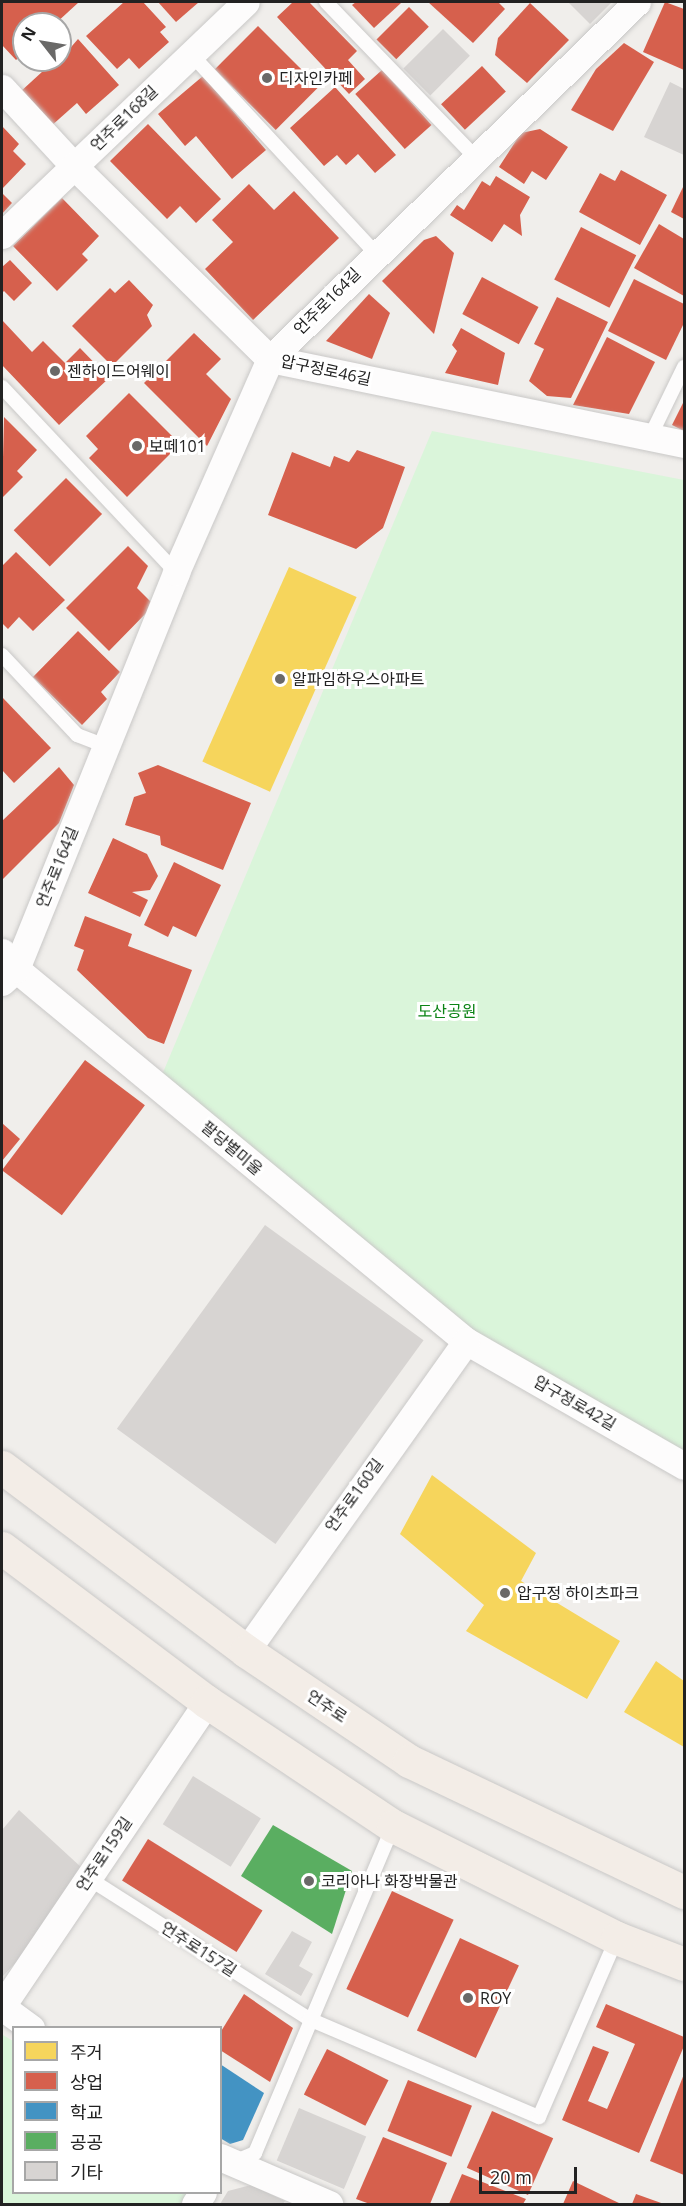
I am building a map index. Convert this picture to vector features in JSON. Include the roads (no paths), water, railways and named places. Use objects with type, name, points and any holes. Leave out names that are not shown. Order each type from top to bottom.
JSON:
[{"type":"main road","name":"언주로","points":[[2,1467],[246,1651],[409,1761],[684,1892]]},
{"type":"main road","points":[[2,1548],[207,1702],[393,1826],[617,1938],[684,1964]]},
{"type":"street","name":"언주로168길","points":[[2,235],[246,2]]},
{"type":"street","name":"언주로164길","points":[[6,968],[106,746],[176,572],[270,358],[375,253],[637,2]]},
{"type":"street","name":"압구정로46길","points":[[2,88],[74,166],[270,358],[684,444]]},
{"type":"street","name":"팔당별미울","points":[[6,968],[466,1341]]},
{"type":"street","name":"압구정로42길","points":[[466,1341],[684,1466]]},
{"type":"street","name":"언주로160길","points":[[246,1651],[466,1341]]},
{"type":"street","name":"언주로159길","points":[[2,2006],[207,1702]]},
{"type":"street","points":[[2,2006],[28,2026]]},
{"type":"street","points":[[224,2165],[328,2205]]},
{"type":"lane","points":[[326,2],[476,158]]},
{"type":"lane","points":[[191,54],[375,253]]},
{"type":"lane","points":[[650,437],[684,367]]},
{"type":"lane","points":[[2,387],[176,572]]},
{"type":"lane","points":[[2,655],[77,735],[106,746]]},
{"type":"lane","points":[[224,2165],[255,2153],[309,2019],[393,1826]]},
{"type":"lane","name":"언주로157길","points":[[88,1878],[309,2019],[539,2117],[617,1938]]},
{"type":"place","name":"디자인카페","points":[[267,78]]},
{"type":"place","name":"젠하이드어웨이","points":[[55,371]]},
{"type":"place","name":"보떼101","points":[[137,446]]},
{"type":"place","name":"알파임하우스아파트","points":[[280,679]]},
{"type":"place","name":"압구정 하이츠파크","points":[[505,1593]]},
{"type":"place","name":"코리아나 화장박물관","points":[[309,1881]]},
{"type":"place","name":"ROY","points":[[468,1998]]},
{"type":"park label","name":"도산공원","points":[[447,1011]]}]
